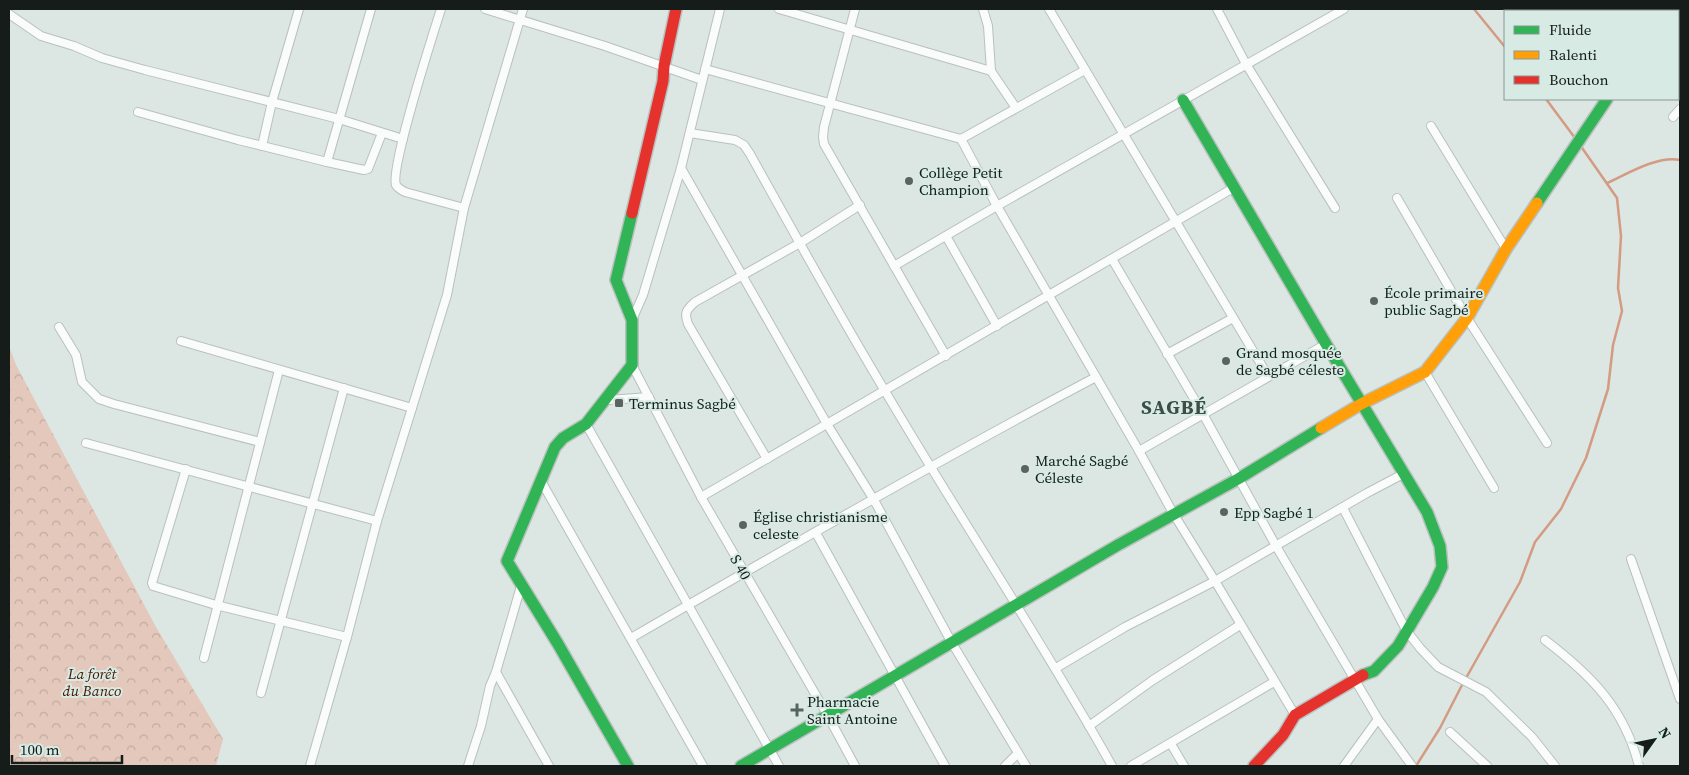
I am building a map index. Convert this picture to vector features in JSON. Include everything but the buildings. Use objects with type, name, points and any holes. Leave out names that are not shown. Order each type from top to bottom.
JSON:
[{"type":"street","points":[[262,146],[272,102],[299,9]]},
{"type":"street","points":[[327,162],[370,9]]},
{"type":"street","points":[[441,9],[403,140],[396,184],[399,189],[405,192],[464,208]]},
{"type":"street","points":[[485,9],[702,80]]},
{"type":"street","points":[[310,766],[347,637],[377,521],[447,295],[464,208],[523,9]]},
{"type":"street","points":[[628,766],[558,644],[507,561],[555,447],[562,438],[586,424],[607,400],[632,366],[632,320],[616,280],[663,81],[664,66],[676,9]]},
{"type":"street","points":[[632,320],[643,295],[682,168],[720,9]]},
{"type":"street","points":[[779,9],[850,28],[991,71]]},
{"type":"street","points":[[856,9],[822,137],[824,144],[946,356]]},
{"type":"street","points":[[983,9],[988,26],[991,71],[1016,108]]},
{"type":"street","points":[[1049,9],[1268,376]]},
{"type":"street","points":[[1217,9],[1246,64],[1335,208]]},
{"type":"street","points":[[894,266],[1344,9]]},
{"type":"street","points":[[9,14],[41,36],[74,46],[102,58],[338,119],[403,140]]},
{"type":"street","points":[[705,69],[961,139],[1085,70]]},
{"type":"street","points":[[1183,100],[1361,404],[1427,512],[1440,546],[1442,557],[1442,567],[1434,587],[1406,630],[1398,646],[1380,667],[1295,716],[1283,735],[1254,766]]},
{"type":"street","points":[[741,766],[1173,514],[1238,479],[1361,404],[1425,372],[1467,318],[1506,249],[1606,100]]},
{"type":"street","points":[[1673,117],[1680,109]]},
{"type":"street","points":[[138,112],[262,146],[364,170],[368,169],[382,133]]},
{"type":"street","points":[[1431,126],[1506,249]]},
{"type":"street","points":[[690,133],[735,140],[744,145],[885,391],[1056,668],[1112,766]]},
{"type":"street","points":[[961,139],[997,206],[1139,451],[1173,514],[1295,716]]},
{"type":"street","points":[[682,168],[827,424],[874,500],[952,643],[1026,766]]},
{"type":"street","points":[[701,497],[1235,187]]},
{"type":"street","points":[[1397,198],[1467,318],[1547,443]]},
{"type":"street","points":[[767,459],[688,324],[685,315],[687,309],[695,302],[860,205]]},
{"type":"street","points":[[946,236],[997,326]]},
{"type":"street","points":[[1112,258],[1203,414],[1276,546],[1378,719],[1412,766]]},
{"type":"street","points":[[1167,354],[1233,318]]},
{"type":"street","points":[[59,327],[76,356],[82,382],[99,399],[260,442]]},
{"type":"street","points":[[181,341],[412,408]]},
{"type":"street","points":[[1139,451],[1326,344]]},
{"type":"street","name":"S 40","points":[[632,366],[701,497],[855,766]]},
{"type":"street","points":[[204,658],[216,605],[280,370]]},
{"type":"street","points":[[1425,372],[1494,488]]},
{"type":"street","points":[[632,638],[997,429],[1096,377]]},
{"type":"street","points":[[261,693],[344,388]]},
{"type":"street","points":[[607,400],[648,397]]},
{"type":"street","points":[[586,424],[778,766]]},
{"type":"street","points":[[86,443],[377,521]]},
{"type":"street","points":[[186,469],[152,584],[155,588],[347,637]]},
{"type":"street","points":[[1056,668],[1126,627],[1215,581],[1404,473]]},
{"type":"street","points":[[541,481],[632,638],[703,766]]},
{"type":"street","points":[[1343,508],[1406,630],[1420,648],[1438,667],[1486,692],[1532,737],[1555,766]]},
{"type":"street","points":[[816,533],[945,766]]},
{"type":"street","points":[[1631,559],[1680,696]]},
{"type":"street","points":[[471,764],[490,686],[496,672],[521,586]]},
{"type":"street","points":[[1090,726],[1146,685],[1240,624]]},
{"type":"street","points":[[1546,640],[1575,663],[1604,694],[1626,728],[1639,766]]},
{"type":"street","points":[[496,672],[549,766]]},
{"type":"street","points":[[1131,766],[1274,682]]},
{"type":"street","points":[[1344,766],[1378,719]]},
{"type":"street","points":[[1450,732],[1487,766]]},
{"type":"street","points":[[1171,744],[1184,766]]},
{"type":"street","points":[[1005,766],[1018,753]]},
{"type":"green space","name":"La forêt du Banco","points":[[9,346],[16,365],[156,627],[223,739],[216,766],[9,766]]},
{"type":"waterway","points":[[1474,9],[1504,46]]},
{"type":"waterway","points":[[1547,100],[1575,138]]},
{"type":"waterway","points":[[1416,766],[1440,728],[1520,582],[1535,542],[1561,509],[1586,458],[1608,389],[1613,345],[1622,311],[1618,288],[1621,236],[1617,198],[1580,145]]},
{"type":"waterway","points":[[1607,183],[1633,170],[1662,160],[1680,160]]},
{"type":"traffic: fast","points":[[1183,100],[1427,512],[1440,546],[1442,567],[1433,587],[1398,646],[1374,671],[1363,675]]},
{"type":"traffic: fast","points":[[1537,203],[1606,100]]},
{"type":"traffic: fast","points":[[628,766],[558,644],[507,561],[555,447],[563,438],[586,424],[632,365],[632,320],[616,280],[632,213]]},
{"type":"traffic: fast","points":[[741,766],[1118,545],[1238,479],[1321,428]]},
{"type":"traffic: slow","points":[[1321,428],[1361,404],[1425,372],[1467,318],[1506,249],[1537,203]]},
{"type":"traffic: jam","points":[[632,213],[663,81],[664,66],[676,9]]},
{"type":"traffic: jam","points":[[1254,766],[1283,735],[1295,715],[1363,675]]},
{"type":"place","name":"Collège Petit Champion","points":[[909,181]]},
{"type":"place","name":"École primaire public Sagbé","points":[[1374,301]]},
{"type":"place","name":"Grand mosquée de Sagbé céleste","points":[[1226,361]]},
{"type":"place","name":"Terminus Sagbé","points":[[619,403]]},
{"type":"place","name":"Marché Sagbé Céleste","points":[[1025,469]]},
{"type":"place","name":"Epp Sagbé 1","points":[[1224,512]]},
{"type":"place","name":"Église christianisme celeste","points":[[743,525]]},
{"type":"place","name":"Pharmacie Saint Antoine","points":[[797,710]]},
{"type":"district","name":"SAGBÉ","points":[[1174,407]]}]
